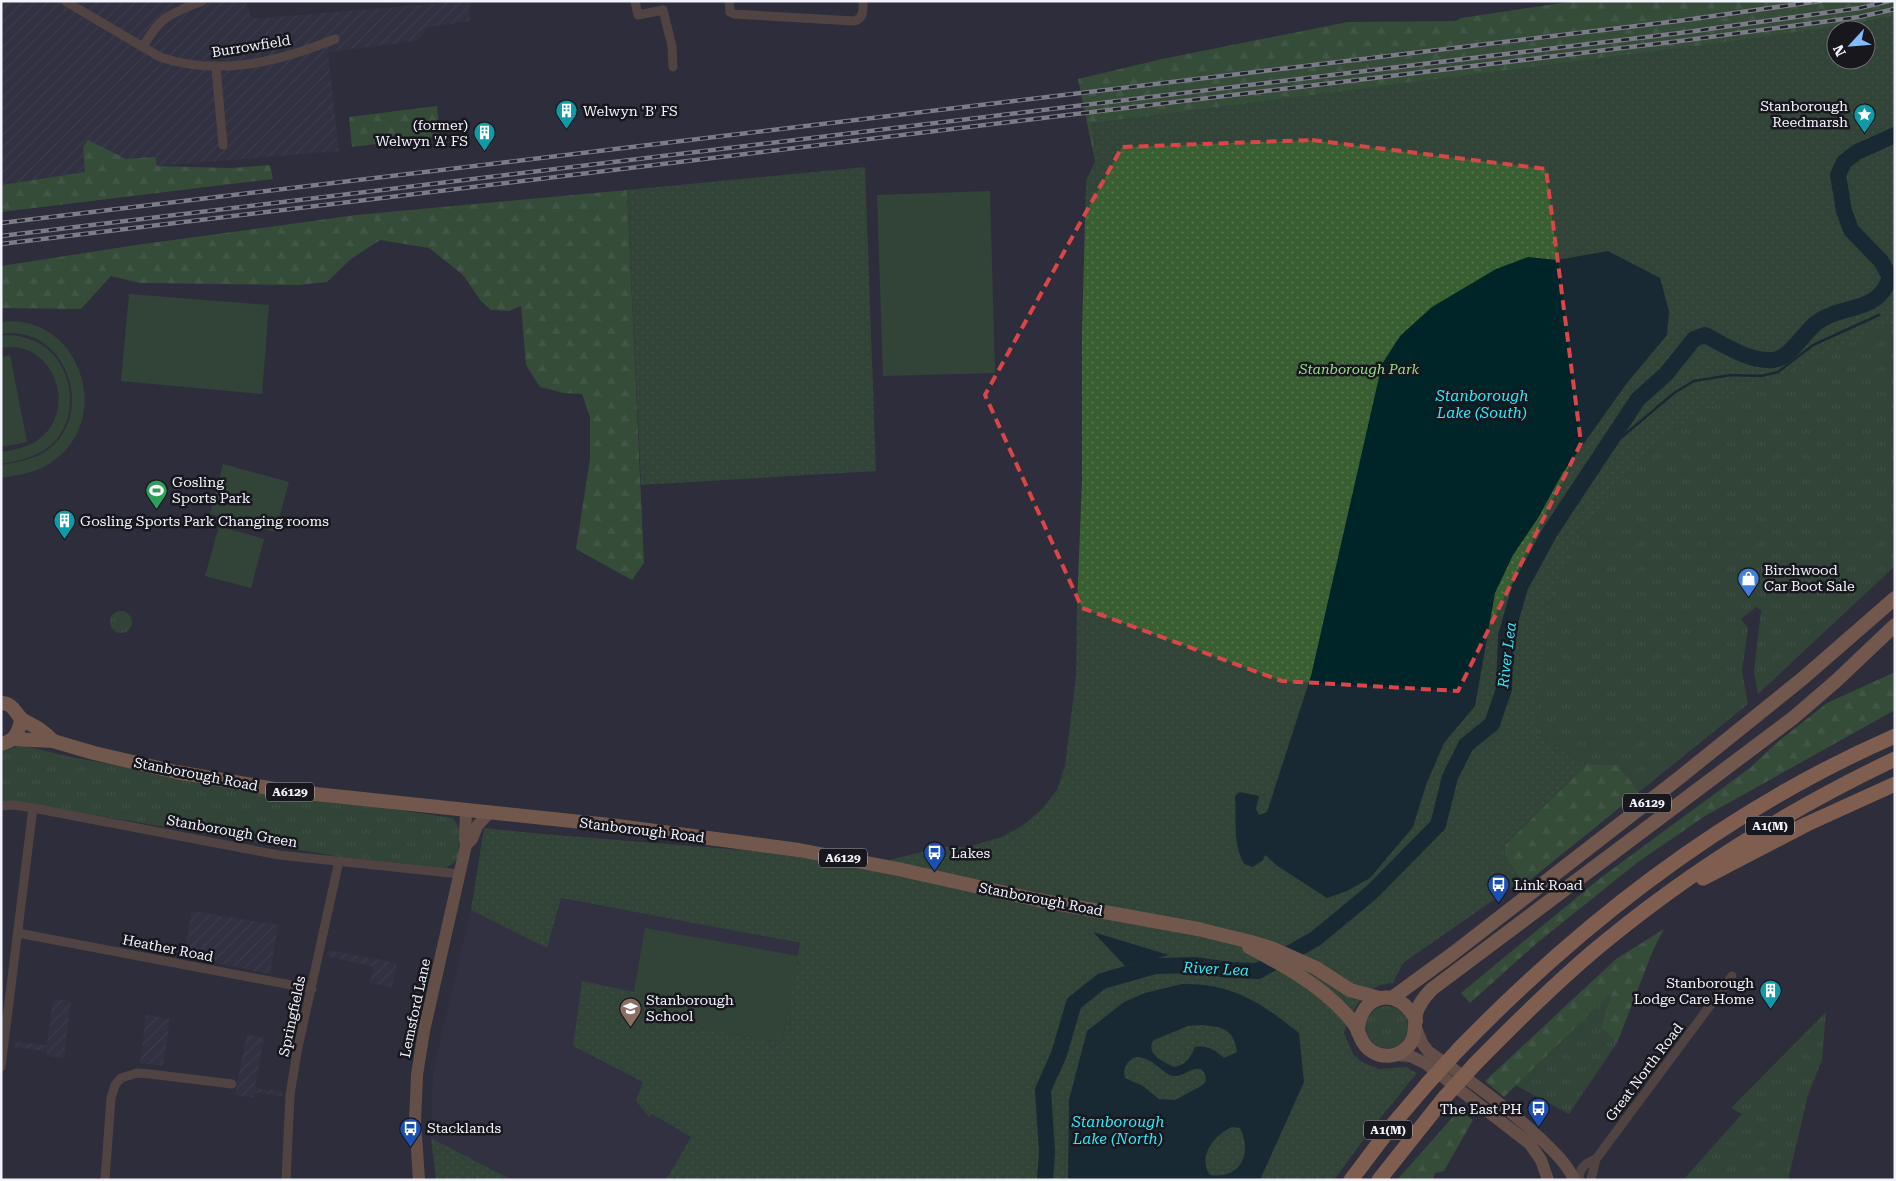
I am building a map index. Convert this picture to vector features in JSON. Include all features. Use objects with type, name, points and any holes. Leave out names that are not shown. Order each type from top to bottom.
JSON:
[{"type":"highway","name":"A1(M)","points":[[1865,749],[1895,729]]},
{"type":"highway","name":"A1(M)","points":[[1351,1180],[1394,1123],[1459,1049],[1536,973],[1592,924],[1651,878],[1769,801],[1825,769],[1895,736]]},
{"type":"highway","name":"A1(M)","points":[[1379,1180],[1445,1097],[1474,1065],[1562,980],[1606,941],[1653,904],[1754,835],[1822,795],[1895,759]]},
{"type":"highway","name":"A1(M)","points":[[1653,904],[1807,824],[1895,784]]},
{"type":"main road","name":"A6129","points":[[1267,951],[1316,968],[1350,990],[1386,998],[1451,955],[1693,766],[1802,679],[1895,598]]},
{"type":"main road","name":"A6129","points":[[1416,1024],[1420,1003],[1432,989],[1786,723],[1836,681],[1895,625]]},
{"type":"main road","name":"Stanborough Road","points":[[1,703],[12,706],[21,719],[44,731],[53,741]]},
{"type":"main road","name":"Stanborough Road","points":[[8,741],[18,732],[21,719]]},
{"type":"main road","name":"Stanborough Road","points":[[8,741],[53,741],[94,753],[176,772],[287,792],[619,826],[799,850],[898,869],[1038,900],[1190,927],[1228,936],[1267,951]]},
{"type":"main road","name":"Lemsford Lane","points":[[419,1180],[415,1121],[417,1075],[424,1031],[466,845],[466,810]]},
{"type":"main road","name":"Lemsford Lane","points":[[466,845],[472,839],[477,826],[489,813]]},
{"type":"main road","name":"A6129","points":[[1267,951],[1332,1000],[1344,1012],[1358,1032]]},
{"type":"main road","points":[[1548,1180],[1541,1160],[1530,1144],[1425,1063],[1410,1056],[1386,1056],[1372,1052],[1362,1042],[1358,1032],[1358,1021],[1368,1004],[1386,998],[1403,1002],[1411,1010],[1422,1043],[1428,1051],[1525,1124],[1552,1149],[1571,1171],[1574,1180]]},
{"type":"main road","points":[[1394,1055],[1407,1048],[1415,1035],[1416,1024]]},
{"type":"street","name":"Burrowfield","points":[[65,1],[160,57],[175,62],[216,68],[274,60],[302,52],[334,39]]},
{"type":"street","points":[[143,48],[153,30],[164,18],[202,1]]},
{"type":"street","points":[[635,1],[638,15],[663,10],[672,46],[673,67]]},
{"type":"street","points":[[729,1],[730,12],[734,14],[842,21],[859,19],[862,16],[863,1]]},
{"type":"street","points":[[216,68],[223,145]]},
{"type":"street","name":"Stanborough Green","points":[[1,806],[14,805],[33,808],[278,855],[460,874]]},
{"type":"street","points":[[1,1067],[33,808]]},
{"type":"street","name":"Springfields","points":[[286,1180],[290,1094],[297,1052],[339,861]]},
{"type":"street","name":"Heather Road","points":[[18,933],[312,989]]},
{"type":"street","name":"Great North Road","points":[[1591,1180],[1596,1160],[1732,976]]},
{"type":"street","points":[[105,1180],[111,1098],[115,1085],[122,1078],[137,1073],[232,1084]]},
{"type":"street","name":"Great North Road","points":[[1579,1180],[1579,1172],[1584,1165],[1596,1160]]},
{"type":"highlighted area","points":[[1312,140],[1546,169],[1581,443],[1458,691],[1282,681],[1082,608],[985,395],[1122,147]]},
{"type":"shaded area","points":[[1,1],[245,1],[252,19],[469,1],[470,21],[429,27],[417,41],[328,52],[339,151],[85,172],[1,185]]},
{"type":"shaded area","name":"Stanborough School","points":[[560,898],[598,906],[660,915],[854,955],[737,1180],[512,1180],[431,1138],[433,1073],[471,910],[547,947]]},
{"type":"shaded area","points":[[192,911],[278,925],[270,974],[184,956]]},
{"type":"shaded area","points":[[329,950],[397,963],[392,987],[370,983],[374,967],[327,956]]},
{"type":"shaded area","points":[[53,999],[71,1001],[64,1058],[47,1056],[47,1053],[44,1051],[15,1047],[15,1042],[47,1044]]},
{"type":"shaded area","points":[[146,1015],[170,1019],[163,1066],[140,1063]]},
{"type":"shaded area","points":[[247,1034],[264,1038],[255,1086],[259,1089],[282,1091],[282,1096],[257,1093],[254,1094],[253,1098],[235,1095]]},
{"type":"green space","points":[[1575,1],[1895,1],[1895,151],[1891,323],[1697,413],[1651,450],[1608,496],[1573,548],[1560,575],[1549,612],[1532,731],[1095,161],[1078,79],[1162,59],[1348,22],[1455,21],[1461,18]]},
{"type":"green space","name":"Stanborough Park","points":[[1895,15],[1895,331],[1890,324],[1697,413],[1651,451],[1629,473],[1589,522],[1573,548],[1560,575],[1551,603],[1532,731],[1587,764],[1505,845],[1504,854],[1521,881],[1403,963],[1393,983],[1380,985],[1371,990],[1356,1006],[1344,1033],[1353,1054],[1362,1062],[1379,1069],[1406,1067],[1417,1073],[1369,1132],[1334,1180],[666,1180],[691,1137],[652,1114],[649,1117],[636,1101],[643,1082],[573,1046],[582,981],[634,992],[630,1015],[782,1043],[800,943],[561,898],[547,948],[471,910],[484,828],[793,854],[860,867],[942,847],[967,847],[1002,837],[1022,826],[1041,810],[1057,790],[1065,766],[1076,676],[1082,480],[1082,335],[1086,181],[1095,161],[1091,123],[1826,27],[1826,70],[1876,70],[1876,20],[1872,20]]},
{"type":"green space","points":[[437,106],[440,136],[352,147],[349,117]]},
{"type":"green space","points":[[88,140],[126,159],[155,157],[157,166],[231,168],[270,165],[273,179],[1,212],[1,185],[85,172],[83,147]]},
{"type":"green space","points":[[865,167],[876,471],[641,485],[627,190]]},
{"type":"green space","points":[[627,190],[644,563],[632,580],[576,549],[590,459],[590,417],[582,394],[564,393],[540,387],[526,365],[521,306],[509,311],[491,310],[481,301],[463,275],[429,248],[380,240],[351,259],[327,282],[299,285],[140,283],[111,276],[81,309],[1,308],[1,266],[136,245],[356,215]]},
{"type":"green space","points":[[990,191],[995,373],[883,376],[877,195]]},
{"type":"green space","points":[[129,294],[269,305],[262,394],[121,381]]},
{"type":"green space","points":[[1,322],[28,323],[51,334],[68,351],[80,372],[85,396],[82,421],[71,443],[52,462],[40,469],[1,478],[1,465],[40,455],[61,436],[70,417],[72,396],[68,375],[58,357],[43,343],[24,334],[1,334]]},
{"type":"green space","points":[[1891,323],[1895,331],[1895,566],[1758,694],[1754,672],[1761,610],[1756,607],[1741,619],[1748,628],[1742,671],[1748,704],[1639,792],[1618,765],[1587,764],[1532,731],[1549,612],[1560,575],[1573,548],[1589,522],[1629,473],[1651,451],[1697,413]]},
{"type":"green space","points":[[1,336],[33,340],[52,353],[66,376],[70,403],[64,429],[56,440],[38,454],[1,464],[1,452],[31,444],[49,430],[57,414],[59,397],[56,381],[48,366],[36,355],[20,348],[1,348]]},
{"type":"green space","points":[[10,355],[27,442],[1,447],[1,357]]},
{"type":"green space","points":[[223,464],[289,482],[275,532],[210,514]]},
{"type":"green space","points":[[219,526],[264,539],[251,588],[205,576]]},
{"type":"green space","points":[[121,611],[129,614],[132,622],[129,630],[121,633],[113,630],[110,622],[113,614]]},
{"type":"green space","points":[[1895,672],[1895,710],[1705,816],[1638,862],[1537,943],[1470,1003],[1461,993],[1599,879],[1751,767],[1774,745],[1827,703]]},
{"type":"green space","points":[[22,745],[66,756],[194,780],[453,818],[460,829],[458,856],[455,862],[446,868],[341,857],[12,801],[1,802],[1,750]]},
{"type":"green space","points":[[1587,764],[1618,765],[1639,792],[1530,880],[1521,881],[1504,854],[1505,845]]},
{"type":"green space","points":[[645,928],[798,956],[782,1043],[630,1015]]},
{"type":"green space","points":[[1664,929],[1654,948],[1617,1043],[1601,1027],[1612,992],[1504,1097],[1485,1081],[1616,959]]},
{"type":"green space","points":[[1613,991],[1601,1027],[1617,1043],[1569,1114],[1515,1085]]},
{"type":"green space","points":[[1391,1006],[1399,1009],[1405,1015],[1408,1027],[1405,1039],[1399,1045],[1383,1048],[1375,1045],[1369,1039],[1366,1023],[1369,1015],[1375,1009]]},
{"type":"green space","points":[[1826,1012],[1822,1060],[1808,1095],[1788,1180],[1683,1180],[1742,1114],[1731,1108]]},
{"type":"green space","points":[[1459,1110],[1473,1120],[1444,1171],[1435,1173],[1433,1180],[1397,1180]]},
{"type":"green space","points":[[431,1138],[512,1180],[436,1180]]},
{"type":"water","name":"Stanborough Lake (South)","points":[[1608,251],[1660,278],[1669,311],[1667,335],[1627,383],[1562,474],[1538,518],[1513,555],[1495,593],[1475,706],[1444,743],[1426,785],[1413,827],[1370,878],[1347,891],[1327,898],[1276,865],[1265,855],[1263,860],[1253,867],[1244,864],[1236,839],[1235,796],[1240,792],[1259,796],[1256,809],[1259,815],[1267,812],[1311,676],[1382,364],[1400,336],[1432,307],[1496,269],[1528,257],[1557,260]]},
{"type":"water","points":[[1093,932],[1169,955],[1125,966]]},
{"type":"water","name":"Stanborough Lake (North)","points":[[1182,984],[1216,987],[1231,991],[1259,1004],[1299,1033],[1304,1082],[1260,1180],[1068,1180],[1069,1100],[1087,1031],[1124,1002],[1145,993]],"holes":[[[1201,1025],[1226,1030],[1233,1038],[1237,1052],[1224,1058],[1211,1049],[1195,1047],[1182,1065],[1174,1067],[1153,1053],[1152,1045],[1154,1040],[1188,1026]],[[1133,1058],[1143,1058],[1171,1076],[1178,1076],[1194,1069],[1201,1069],[1205,1074],[1206,1081],[1201,1086],[1175,1100],[1159,1099],[1143,1086],[1125,1078],[1125,1068]],[[1232,1127],[1240,1128],[1244,1138],[1244,1156],[1236,1169],[1229,1173],[1210,1175],[1205,1161],[1209,1147],[1225,1131]]]},
{"type":"waterway","name":"River Lea","points":[[1045,1180],[1047,1152],[1043,1090],[1059,1054],[1074,1003],[1102,981],[1155,966],[1195,965],[1229,970],[1258,971],[1315,939],[1372,892],[1438,825],[1450,777],[1466,745],[1492,724],[1504,689],[1506,636],[1520,587],[1550,532],[1638,399],[1666,374],[1694,339],[1705,335],[1746,356],[1764,360],[1779,359],[1816,323],[1826,317],[1868,303],[1884,289],[1890,277],[1881,261],[1851,230],[1844,211],[1838,175],[1844,162],[1857,152],[1895,135]]},
{"type":"waterway","name":"River Lea","points":[[1890,277],[1895,276]]},
{"type":"waterway","points":[[1608,443],[1622,437],[1674,393],[1694,381],[1731,375],[1761,376],[1778,372],[1813,345],[1879,315]]},
{"type":"railway","points":[[1,223],[1678,21],[1820,1]]},
{"type":"railway","points":[[1,236],[1680,33],[1860,8],[1889,1]]},
{"type":"railway","points":[[1,244],[1680,41],[1859,17],[1895,9]]},
{"type":"place","name":"Welwyn 'B' FS","points":[[567,130]]},
{"type":"place","name":"Stanborough Reedmarsh","points":[[1864,133]]},
{"type":"place","name":"(former) Welwyn 'A' FS","points":[[484,152]]},
{"type":"place","name":"Gosling Sports Park","points":[[156,509]]},
{"type":"place","name":"Gosling Sports Park Changing rooms","points":[[64,540]]},
{"type":"place","name":"Birchwood Car Boot Sale","points":[[1748,597]]},
{"type":"place","name":"Lakes","points":[[935,872]]},
{"type":"place","name":"Link Road","points":[[1498,904]]},
{"type":"place","name":"Stanborough Lodge Care Home","points":[[1770,1010]]},
{"type":"place","name":"Stanborough School","points":[[630,1027]]},
{"type":"place","name":"The East PH","points":[[1538,1128]]},
{"type":"place","name":"Stacklands","points":[[411,1147]]}]
